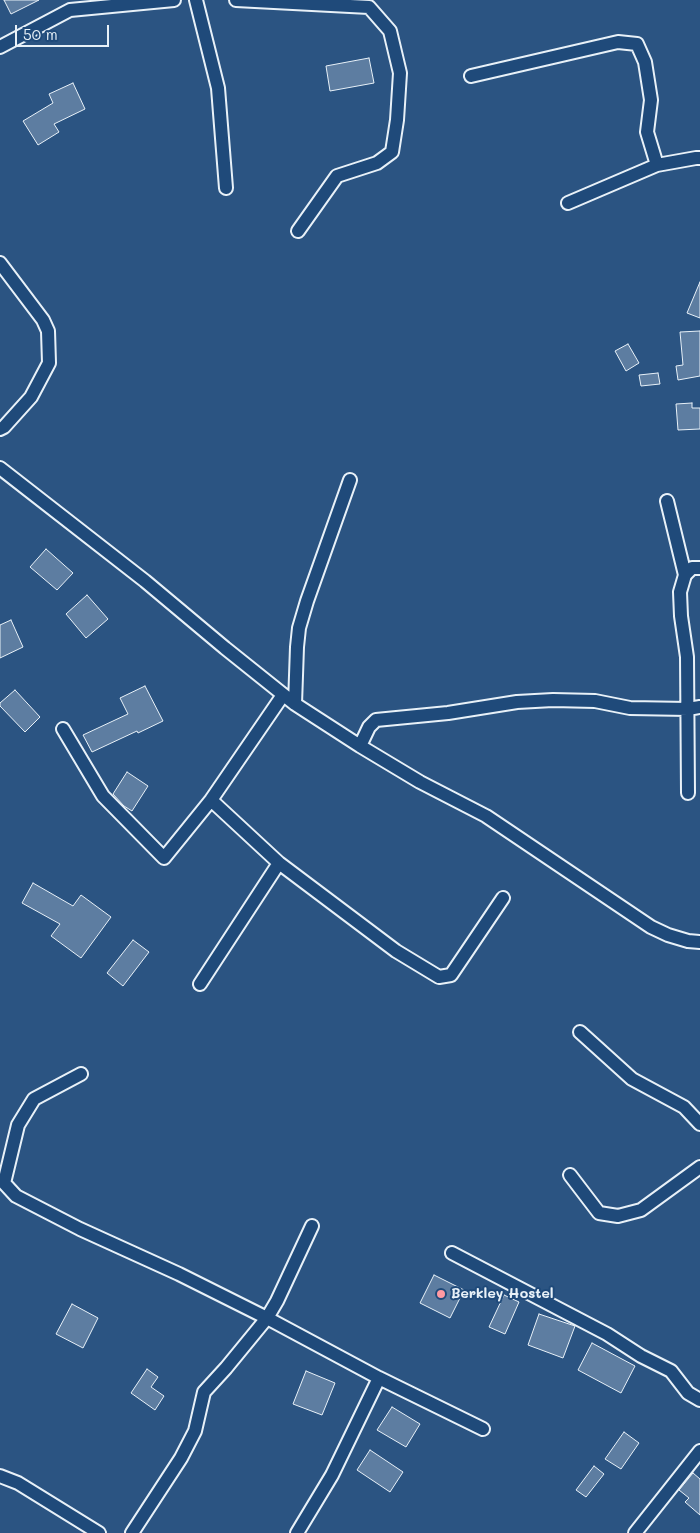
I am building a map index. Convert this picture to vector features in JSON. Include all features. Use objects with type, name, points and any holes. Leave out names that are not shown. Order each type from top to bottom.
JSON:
[{"type":"street","points":[[0,47],[70,10],[174,0]]},
{"type":"street","points":[[196,0],[218,88],[226,188]]},
{"type":"street","points":[[236,0],[369,7],[390,31],[400,73],[397,120],[392,152],[377,163],[337,176],[298,231]]},
{"type":"street","points":[[471,76],[618,42],[637,44],[645,62],[651,100],[647,132],[657,165]]},
{"type":"street","points":[[568,203],[657,165],[700,158]]},
{"type":"street","points":[[0,263],[43,320],[48,331],[49,363],[31,397],[0,429]]},
{"type":"street","points":[[0,468],[145,580],[295,704],[420,782],[486,816],[651,927],[668,935],[688,941],[700,942]]},
{"type":"street","points":[[295,704],[299,628],[350,480]]},
{"type":"street","points":[[666,501],[684,575],[680,592],[681,616],[694,708],[688,793]]},
{"type":"street","points":[[684,575],[692,568],[700,568]]},
{"type":"street","points":[[63,728],[103,796],[164,858],[211,800],[282,695]]},
{"type":"street","points":[[360,746],[369,727],[376,720],[448,713],[517,702],[552,700],[595,701],[630,708],[694,708]]},
{"type":"street","points":[[211,800],[279,863],[396,951],[439,977],[451,975],[503,898]]},
{"type":"street","points":[[200,984],[279,863]]},
{"type":"street","points":[[580,1032],[632,1079],[684,1107],[700,1124]]},
{"type":"street","points":[[81,1074],[34,1099],[18,1125],[4,1183],[16,1196],[80,1229],[180,1274],[379,1378],[483,1429]]},
{"type":"street","points":[[570,1175],[598,1214],[618,1216],[641,1210],[700,1166]]},
{"type":"street","points":[[132,1533],[182,1458],[194,1431],[204,1392],[267,1318],[277,1301],[312,1226]]},
{"type":"street","points":[[452,1253],[607,1334],[641,1356],[671,1371],[688,1393],[700,1400]]},
{"type":"street","points":[[297,1533],[332,1475],[379,1378]]},
{"type":"street","points":[[636,1533],[700,1452]]},
{"type":"street","points":[[0,1476],[18,1483],[99,1533]]},
{"type":"building","points":[[4,0],[39,0],[11,14]]},
{"type":"building","points":[[369,58],[374,83],[330,91],[326,66]]},
{"type":"building","points":[[73,83],[85,109],[54,124],[59,132],[38,145],[23,121],[53,103],[49,94]]},
{"type":"building","points":[[700,282],[700,318],[687,313]]},
{"type":"building","points":[[700,331],[700,376],[678,380],[676,366],[683,365],[680,332]]},
{"type":"building","points":[[628,344],[639,363],[626,371],[615,351]]},
{"type":"building","points":[[658,373],[660,384],[641,386],[639,375]]},
{"type":"building","points":[[692,403],[692,408],[700,408],[700,429],[678,430],[676,404]]},
{"type":"building","points":[[46,549],[73,573],[57,590],[30,567]]},
{"type":"building","points":[[87,595],[108,619],[86,638],[66,614]]},
{"type":"building","points":[[11,620],[23,647],[0,658],[0,625]]},
{"type":"building","points":[[145,686],[163,721],[92,752],[83,735],[128,714],[120,698]]},
{"type":"building","points":[[15,690],[40,717],[25,732],[0,706],[0,703]]},
{"type":"building","points":[[127,772],[148,786],[132,811],[124,806],[113,794]]},
{"type":"building","points":[[33,883],[73,906],[81,895],[111,917],[81,958],[51,936],[60,924],[22,903]]},
{"type":"building","points":[[133,940],[149,952],[123,986],[107,973]]},
{"type":"building","points":[[434,1275],[464,1290],[450,1318],[420,1303]]},
{"type":"building","points":[[504,1295],[519,1302],[505,1334],[489,1327]]},
{"type":"building","points":[[72,1304],[98,1318],[83,1348],[56,1334]]},
{"type":"building","points":[[539,1314],[575,1326],[563,1358],[528,1345]]},
{"type":"building","points":[[592,1343],[635,1366],[621,1393],[578,1370]]},
{"type":"building","points":[[147,1369],[158,1377],[151,1387],[164,1396],[155,1410],[131,1393]]},
{"type":"building","points":[[306,1371],[335,1383],[322,1415],[293,1404]]},
{"type":"building","points":[[392,1407],[420,1424],[406,1447],[377,1430]]},
{"type":"building","points":[[624,1432],[639,1443],[621,1469],[605,1459]]},
{"type":"building","points":[[370,1450],[403,1472],[390,1492],[357,1470]]},
{"type":"building","points":[[594,1466],[604,1474],[586,1497],[576,1490]]},
{"type":"building","points":[[693,1473],[700,1479],[700,1515],[685,1502],[689,1498],[679,1490]]},
{"type":"place","name":"Berkley Hostel","points":[[441,1294]]}]
